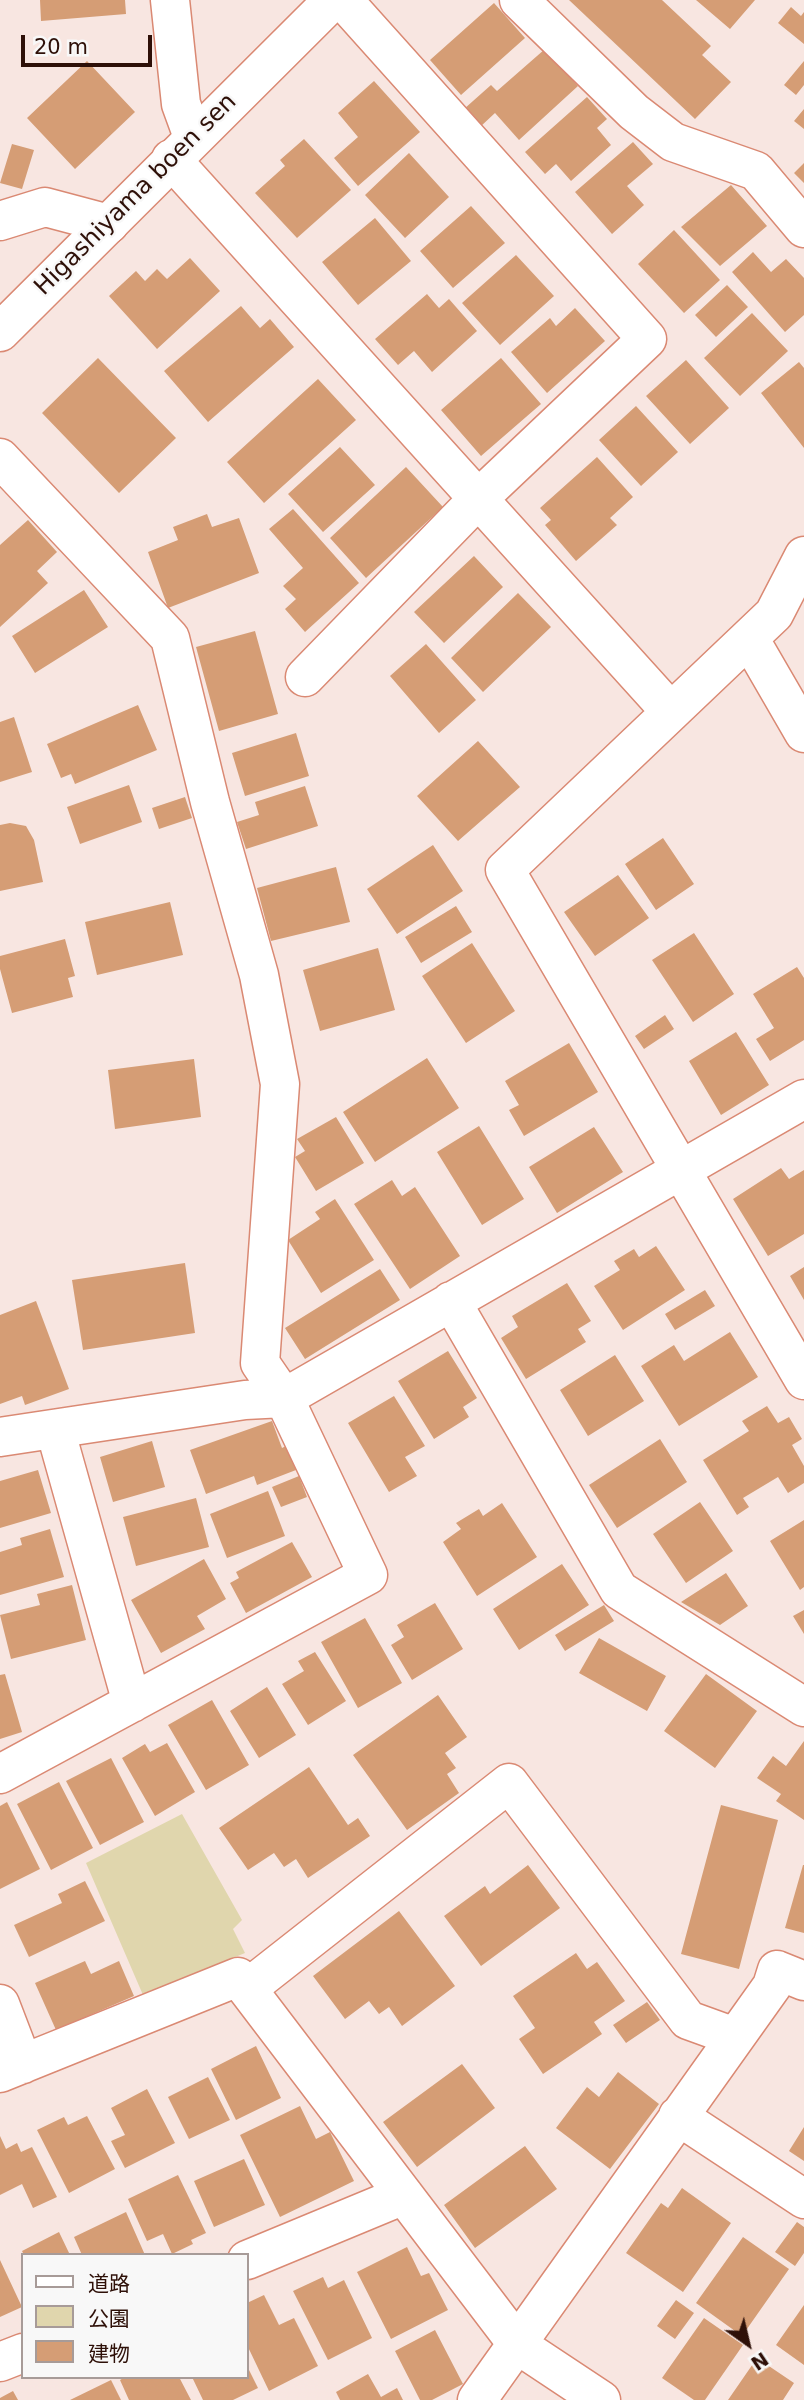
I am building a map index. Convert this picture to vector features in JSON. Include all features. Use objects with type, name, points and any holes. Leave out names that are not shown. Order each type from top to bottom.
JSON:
[{"type":"street","points":[[170,0],[181,104],[182,148],[479,498],[671,712]]},
{"type":"street","name":"Higashiyama boen sen","points":[[0,332],[333,0]]},
{"type":"street","points":[[304,677],[479,498],[647,339],[343,0]]},
{"type":"street","points":[[519,0],[634,112],[673,142],[756,171],[804,228]]},
{"type":"street","points":[[0,221],[45,207],[109,223]]},
{"type":"street","points":[[0,457],[170,638],[210,802],[259,975],[280,1084],[260,1363],[284,1398],[368,1575],[0,1774]]},
{"type":"street","points":[[804,556],[774,614],[505,870],[804,1380]]},
{"type":"street","points":[[749,638],[804,733]]},
{"type":"street","points":[[0,1437],[246,1400],[284,1398],[804,1099]]},
{"type":"street","points":[[452,1301],[619,1590],[804,1707]]},
{"type":"street","points":[[55,1429],[132,1703]]},
{"type":"street","points":[[248,1988],[509,1783],[688,2020],[734,2037]]},
{"type":"street","points":[[477,2400],[772,1986],[777,1970],[804,1981]]},
{"type":"street","points":[[0,2004],[12,2068],[238,1977],[518,2345],[601,2400]]},
{"type":"street","points":[[678,2116],[804,2199]]},
{"type":"street","points":[[248,2260],[404,2195]]},
{"type":"street","points":[[0,2362],[21,2354]]},
{"type":"green space","points":[[182,1814],[242,1920],[233,1929],[245,1953],[143,1995],[86,1863]]},
{"type":"building","points":[[40,0],[125,0],[126,14],[41,21]]},
{"type":"building","points":[[569,0],[662,0],[711,46],[702,55],[731,82],[695,119]]},
{"type":"building","points":[[696,0],[755,0],[730,29]]},
{"type":"building","points":[[494,3],[525,38],[461,95],[430,60]]},
{"type":"building","points":[[791,7],[801,16],[804,12],[804,44],[778,23]]},
{"type":"building","points":[[545,49],[578,86],[519,140],[495,113],[480,127],[464,109],[491,85],[497,91]]},
{"type":"building","points":[[87,61],[135,112],[75,169],[27,118]]},
{"type":"building","points":[[804,61],[804,85],[796,95],[784,85]]},
{"type":"building","points":[[374,81],[420,132],[358,186],[334,158],[358,137],[338,113]]},
{"type":"building","points":[[587,97],[607,119],[597,128],[611,145],[571,181],[556,164],[545,174],[525,152]]},
{"type":"building","points":[[804,109],[804,129],[794,121]]},
{"type":"building","points":[[304,139],[351,190],[297,238],[255,193],[285,166],[280,160]]},
{"type":"building","points":[[633,142],[653,164],[627,186],[644,205],[612,234],[575,192]]},
{"type":"building","points":[[12,144],[34,150],[22,189],[0,183]]},
{"type":"building","points":[[409,153],[449,197],[405,238],[365,195]]},
{"type":"building","points":[[804,163],[804,183],[794,173]]},
{"type":"building","points":[[731,185],[767,226],[720,266],[681,227]]},
{"type":"building","points":[[471,206],[505,243],[453,288],[420,251]]},
{"type":"building","points":[[375,218],[411,261],[358,305],[322,262]]},
{"type":"building","points":[[674,230],[720,280],[684,313],[638,264]]},
{"type":"building","points":[[753,252],[771,272],[786,259],[804,278],[804,315],[785,332],[732,272]]},
{"type":"building","points":[[516,255],[554,296],[500,345],[462,303]]},
{"type":"building","points":[[190,258],[220,291],[157,349],[109,296],[136,271],[145,281],[157,269],[167,279]]},
{"type":"building","points":[[727,285],[748,307],[716,337],[695,315]]},
{"type":"building","points":[[427,294],[439,308],[449,299],[477,331],[432,372],[414,351],[398,365],[375,339]]},
{"type":"building","points":[[241,306],[260,328],[270,319],[294,347],[208,422],[164,371]]},
{"type":"building","points":[[575,308],[605,341],[547,393],[511,352],[550,318],[556,326]]},
{"type":"building","points":[[752,313],[788,351],[740,396],[704,358]]},
{"type":"building","points":[[98,358],[176,438],[119,493],[42,413]]},
{"type":"building","points":[[501,358],[541,404],[481,456],[441,410]]},
{"type":"building","points":[[686,360],[729,408],[690,444],[646,396]]},
{"type":"building","points":[[799,362],[804,368],[804,448],[761,393]]},
{"type":"building","points":[[318,379],[356,420],[264,503],[227,462]]},
{"type":"building","points":[[636,406],[678,452],[641,486],[599,440]]},
{"type":"building","points":[[340,447],[375,485],[323,532],[288,494]]},
{"type":"building","points":[[597,457],[633,497],[610,518],[617,525],[576,561],[545,525],[551,520],[540,508]]},
{"type":"building","points":[[406,467],[443,507],[366,578],[330,538]]},
{"type":"building","points":[[293,509],[359,583],[305,632],[285,609],[296,599],[283,586],[303,568],[269,529]]},
{"type":"building","points":[[207,514],[212,527],[239,518],[259,573],[168,608],[148,552],[178,540],[173,527]]},
{"type":"building","points":[[28,520],[57,552],[37,571],[48,583],[0,627],[0,545]]},
{"type":"building","points":[[474,556],[503,587],[444,643],[414,612]]},
{"type":"building","points":[[84,590],[108,627],[35,673],[12,636]]},
{"type":"building","points":[[518,593],[551,627],[483,692],[451,658]]},
{"type":"building","points":[[255,631],[278,714],[219,731],[196,647]]},
{"type":"building","points":[[426,644],[476,700],[439,733],[390,676]]},
{"type":"building","points":[[138,705],[157,750],[75,784],[71,774],[61,778],[47,744]]},
{"type":"building","points":[[14,717],[32,772],[0,782],[0,722]]},
{"type":"building","points":[[296,733],[309,776],[245,796],[232,753]]},
{"type":"building","points":[[478,741],[520,787],[458,841],[417,796]]},
{"type":"building","points":[[129,785],[142,822],[80,844],[67,807]]},
{"type":"building","points":[[305,786],[318,826],[246,849],[237,822],[259,815],[255,802]]},
{"type":"building","points":[[185,797],[192,818],[159,829],[152,808]]},
{"type":"building","points":[[10,823],[26,826],[34,840],[43,882],[0,891],[0,825]]},
{"type":"building","points":[[663,838],[694,884],[656,910],[625,864]]},
{"type":"building","points":[[433,845],[463,891],[397,934],[367,889]]},
{"type":"building","points":[[336,867],[350,922],[271,941],[257,888]]},
{"type":"building","points":[[618,875],[649,918],[595,956],[564,912]]},
{"type":"building","points":[[170,902],[183,955],[97,975],[85,922]]},
{"type":"building","points":[[456,906],[472,932],[421,963],[405,937]]},
{"type":"building","points":[[694,933],[734,994],[693,1022],[652,960]]},
{"type":"building","points":[[65,939],[75,976],[68,978],[73,997],[12,1013],[0,969],[0,956]]},
{"type":"building","points":[[472,943],[515,1011],[466,1043],[422,976]]},
{"type":"building","points":[[378,948],[395,1010],[320,1031],[303,970]]},
{"type":"building","points":[[797,967],[804,978],[804,1040],[770,1061],[756,1039],[774,1028],[753,994]]},
{"type":"building","points":[[665,1015],[674,1029],[644,1049],[635,1036]]},
{"type":"building","points":[[736,1032],[769,1085],[721,1115],[689,1061]]},
{"type":"building","points":[[569,1043],[598,1092],[524,1136],[509,1110],[519,1105],[505,1081]]},
{"type":"building","points":[[427,1058],[459,1108],[375,1162],[343,1112]]},
{"type":"building","points":[[194,1059],[201,1117],[115,1129],[108,1070]]},
{"type":"building","points":[[336,1117],[364,1163],[316,1191],[295,1157],[305,1151],[297,1139]]},
{"type":"building","points":[[479,1126],[524,1199],[482,1225],[437,1152]]},
{"type":"building","points":[[594,1127],[623,1172],[557,1213],[529,1167]]},
{"type":"building","points":[[781,1168],[789,1179],[804,1170],[804,1234],[768,1256],[733,1199]]},
{"type":"building","points":[[392,1180],[402,1196],[415,1187],[460,1256],[410,1289],[354,1204]]},
{"type":"building","points":[[335,1199],[374,1260],[321,1293],[288,1240],[320,1219],[315,1212]]},
{"type":"building","points":[[656,1246],[685,1290],[623,1330],[594,1286],[620,1270],[614,1261],[634,1249],[639,1257]]},
{"type":"building","points":[[185,1263],[195,1333],[83,1350],[72,1280]]},
{"type":"building","points":[[804,1267],[804,1300],[790,1276]]},
{"type":"building","points":[[380,1269],[400,1300],[305,1359],[285,1328]]},
{"type":"building","points":[[567,1283],[591,1321],[578,1329],[586,1342],[526,1379],[501,1338],[518,1327],[512,1316]]},
{"type":"building","points":[[705,1290],[715,1306],[675,1330],[665,1314]]},
{"type":"building","points":[[36,1301],[69,1389],[25,1405],[22,1396],[0,1404],[0,1315]]},
{"type":"building","points":[[730,1332],[758,1377],[679,1426],[641,1366],[674,1345],[684,1361]]},
{"type":"building","points":[[448,1351],[477,1398],[463,1407],[469,1417],[434,1439],[398,1381]]},
{"type":"building","points":[[615,1355],[644,1401],[588,1436],[560,1390]]},
{"type":"building","points":[[394,1396],[425,1446],[405,1457],[417,1476],[389,1492],[348,1423]]},
{"type":"building","points":[[767,1406],[778,1423],[789,1417],[802,1439],[792,1445],[804,1466],[804,1483],[788,1493],[778,1477],[743,1498],[749,1507],[737,1515],[703,1460],[749,1431],[742,1421]]},
{"type":"building","points":[[272,1421],[282,1448],[288,1445],[296,1470],[257,1485],[254,1476],[206,1494],[190,1450]]},
{"type":"building","points":[[660,1439],[687,1482],[617,1528],[589,1485]]},
{"type":"building","points":[[152,1441],[165,1487],[113,1502],[100,1457]]},
{"type":"building","points":[[38,1470],[51,1513],[0,1528],[0,1481]]},
{"type":"building","points":[[299,1476],[307,1497],[281,1507],[272,1487]]},
{"type":"building","points":[[268,1491],[285,1536],[227,1558],[210,1514]]},
{"type":"building","points":[[196,1498],[209,1547],[136,1566],[123,1517]]},
{"type":"building","points":[[700,1502],[733,1551],[686,1583],[653,1534]]},
{"type":"building","points":[[502,1503],[537,1557],[477,1596],[443,1542],[461,1529],[456,1523],[479,1509],[483,1516]]},
{"type":"building","points":[[804,1520],[804,1587],[800,1590],[770,1541]]},
{"type":"building","points":[[50,1529],[64,1577],[0,1595],[0,1552],[22,1545],[20,1538]]},
{"type":"building","points":[[292,1542],[312,1577],[246,1613],[230,1583],[239,1578],[236,1572]]},
{"type":"building","points":[[204,1559],[226,1599],[197,1616],[205,1629],[161,1653],[131,1600]]},
{"type":"building","points":[[562,1564],[589,1605],[519,1650],[493,1609]]},
{"type":"building","points":[[726,1573],[748,1606],[720,1625],[681,1602]]},
{"type":"building","points":[[72,1585],[86,1640],[11,1659],[0,1615],[40,1605],[37,1594]]},
{"type":"building","points":[[435,1603],[463,1649],[412,1680],[391,1645],[404,1637],[397,1625]]},
{"type":"building","points":[[604,1605],[614,1621],[565,1651],[555,1635]]},
{"type":"building","points":[[804,1610],[804,1634],[793,1616]]},
{"type":"building","points":[[365,1618],[402,1683],[358,1708],[321,1642]]},
{"type":"building","points":[[599,1638],[666,1676],[647,1711],[579,1673]]},
{"type":"building","points":[[315,1652],[346,1701],[308,1725],[282,1684],[304,1671],[298,1661]]},
{"type":"building","points":[[5,1674],[22,1732],[0,1739],[0,1675]]},
{"type":"building","points":[[706,1674],[757,1711],[715,1768],[664,1731]]},
{"type":"building","points":[[267,1687],[296,1735],[259,1758],[230,1711]]},
{"type":"building","points":[[438,1695],[467,1737],[445,1753],[456,1768],[447,1774],[459,1793],[407,1830],[353,1755]]},
{"type":"building","points":[[212,1700],[249,1765],[206,1790],[168,1725]]},
{"type":"building","points":[[804,1741],[804,1820],[776,1801],[781,1794],[757,1778],[773,1756],[786,1766]]},
{"type":"building","points":[[167,1743],[195,1792],[155,1816],[122,1758],[145,1744],[150,1752]]},
{"type":"building","points":[[111,1758],[144,1822],[100,1845],[66,1781]]},
{"type":"building","points":[[309,1767],[348,1825],[358,1818],[370,1836],[308,1878],[296,1859],[284,1867],[274,1853],[248,1870],[219,1828]]},
{"type":"building","points":[[59,1782],[93,1848],[51,1870],[17,1804]]},
{"type":"building","points":[[7,1802],[40,1869],[0,1889],[0,1806]]},
{"type":"building","points":[[721,1805],[778,1820],[739,1969],[681,1954]]},
{"type":"building","points":[[528,1865],[560,1908],[481,1966],[444,1916],[485,1886],[490,1894]]},
{"type":"building","points":[[804,1865],[804,1933],[785,1928]]},
{"type":"building","points":[[85,1881],[105,1921],[29,1957],[14,1925],[62,1903],[58,1894]]},
{"type":"building","points":[[399,1911],[455,1986],[402,2026],[389,2007],[379,2014],[369,2001],[345,2019],[313,1976]]},
{"type":"building","points":[[576,1953],[587,1969],[597,1962],[625,2001],[594,2022],[602,2034],[543,2074],[519,2039],[535,2028],[513,1996]]},
{"type":"building","points":[[85,1961],[91,1974],[119,1961],[134,1996],[56,2030],[35,1983]]},
{"type":"building","points":[[647,2002],[660,2020],[626,2043],[613,2025]]},
{"type":"building","points":[[256,2046],[281,2098],[236,2120],[211,2069]]},
{"type":"building","points":[[462,2064],[495,2108],[417,2167],[383,2122]]},
{"type":"building","points":[[618,2072],[659,2104],[610,2169],[556,2128],[587,2087],[599,2097]]},
{"type":"building","points":[[208,2077],[230,2120],[189,2139],[168,2097]]},
{"type":"building","points":[[147,2089],[175,2143],[125,2168],[111,2141],[125,2135],[111,2108]]},
{"type":"building","points":[[300,2106],[316,2139],[330,2132],[354,2181],[280,2217],[240,2135]]},
{"type":"building","points":[[87,2116],[115,2169],[69,2193],[37,2130],[64,2117],[68,2125]]},
{"type":"building","points":[[804,2127],[804,2161],[789,2151]]},
{"type":"building","points":[[0,2136],[6,2149],[17,2143],[21,2152],[32,2147],[57,2197],[33,2208],[22,2184],[0,2195]]},
{"type":"building","points":[[525,2146],[557,2189],[475,2248],[444,2205]]},
{"type":"building","points":[[244,2159],[265,2205],[214,2227],[194,2181]]},
{"type":"building","points":[[178,2175],[206,2233],[191,2240],[193,2244],[172,2253],[163,2234],[147,2241],[128,2199]]},
{"type":"building","points":[[682,2188],[731,2223],[683,2292],[626,2253],[661,2203],[668,2208]]},
{"type":"building","points":[[126,2212],[144,2253],[81,2253],[74,2237]]},
{"type":"building","points":[[797,2222],[804,2227],[804,2253],[795,2266],[775,2252]]},
{"type":"building","points":[[59,2232],[69,2253],[23,2253],[22,2251]]},
{"type":"building","points":[[743,2237],[789,2269],[742,2336],[696,2303]]},
{"type":"building","points":[[407,2247],[421,2276],[429,2273],[448,2310],[391,2339],[357,2272]]},
{"type":"building","points":[[0,2260],[21,2307],[0,2317]]},
{"type":"building","points":[[323,2277],[328,2288],[344,2280],[372,2338],[328,2360],[293,2291]]},
{"type":"building","points":[[264,2295],[279,2325],[294,2318],[318,2366],[269,2391],[248,2347],[248,2303]]},
{"type":"building","points":[[676,2300],[694,2313],[675,2339],[657,2326]]},
{"type":"building","points":[[804,2305],[804,2365],[776,2345]]},
{"type":"building","points":[[704,2318],[743,2345],[705,2400],[694,2400],[662,2378]]},
{"type":"building","points":[[435,2330],[463,2384],[432,2400],[420,2400],[395,2351]]},
{"type":"building","points":[[757,2358],[794,2383],[783,2400],[728,2400]]},
{"type":"building","points":[[248,2368],[258,2388],[233,2400],[203,2400],[193,2379],[248,2379]]},
{"type":"building","points":[[368,2374],[381,2397],[397,2388],[403,2400],[340,2400],[336,2392]]},
{"type":"building","points":[[180,2379],[191,2400],[129,2400],[120,2380]]},
{"type":"building","points":[[111,2380],[121,2400],[70,2400]]},
{"type":"building","points":[[13,2391],[18,2400],[0,2400],[0,2398]]}]
